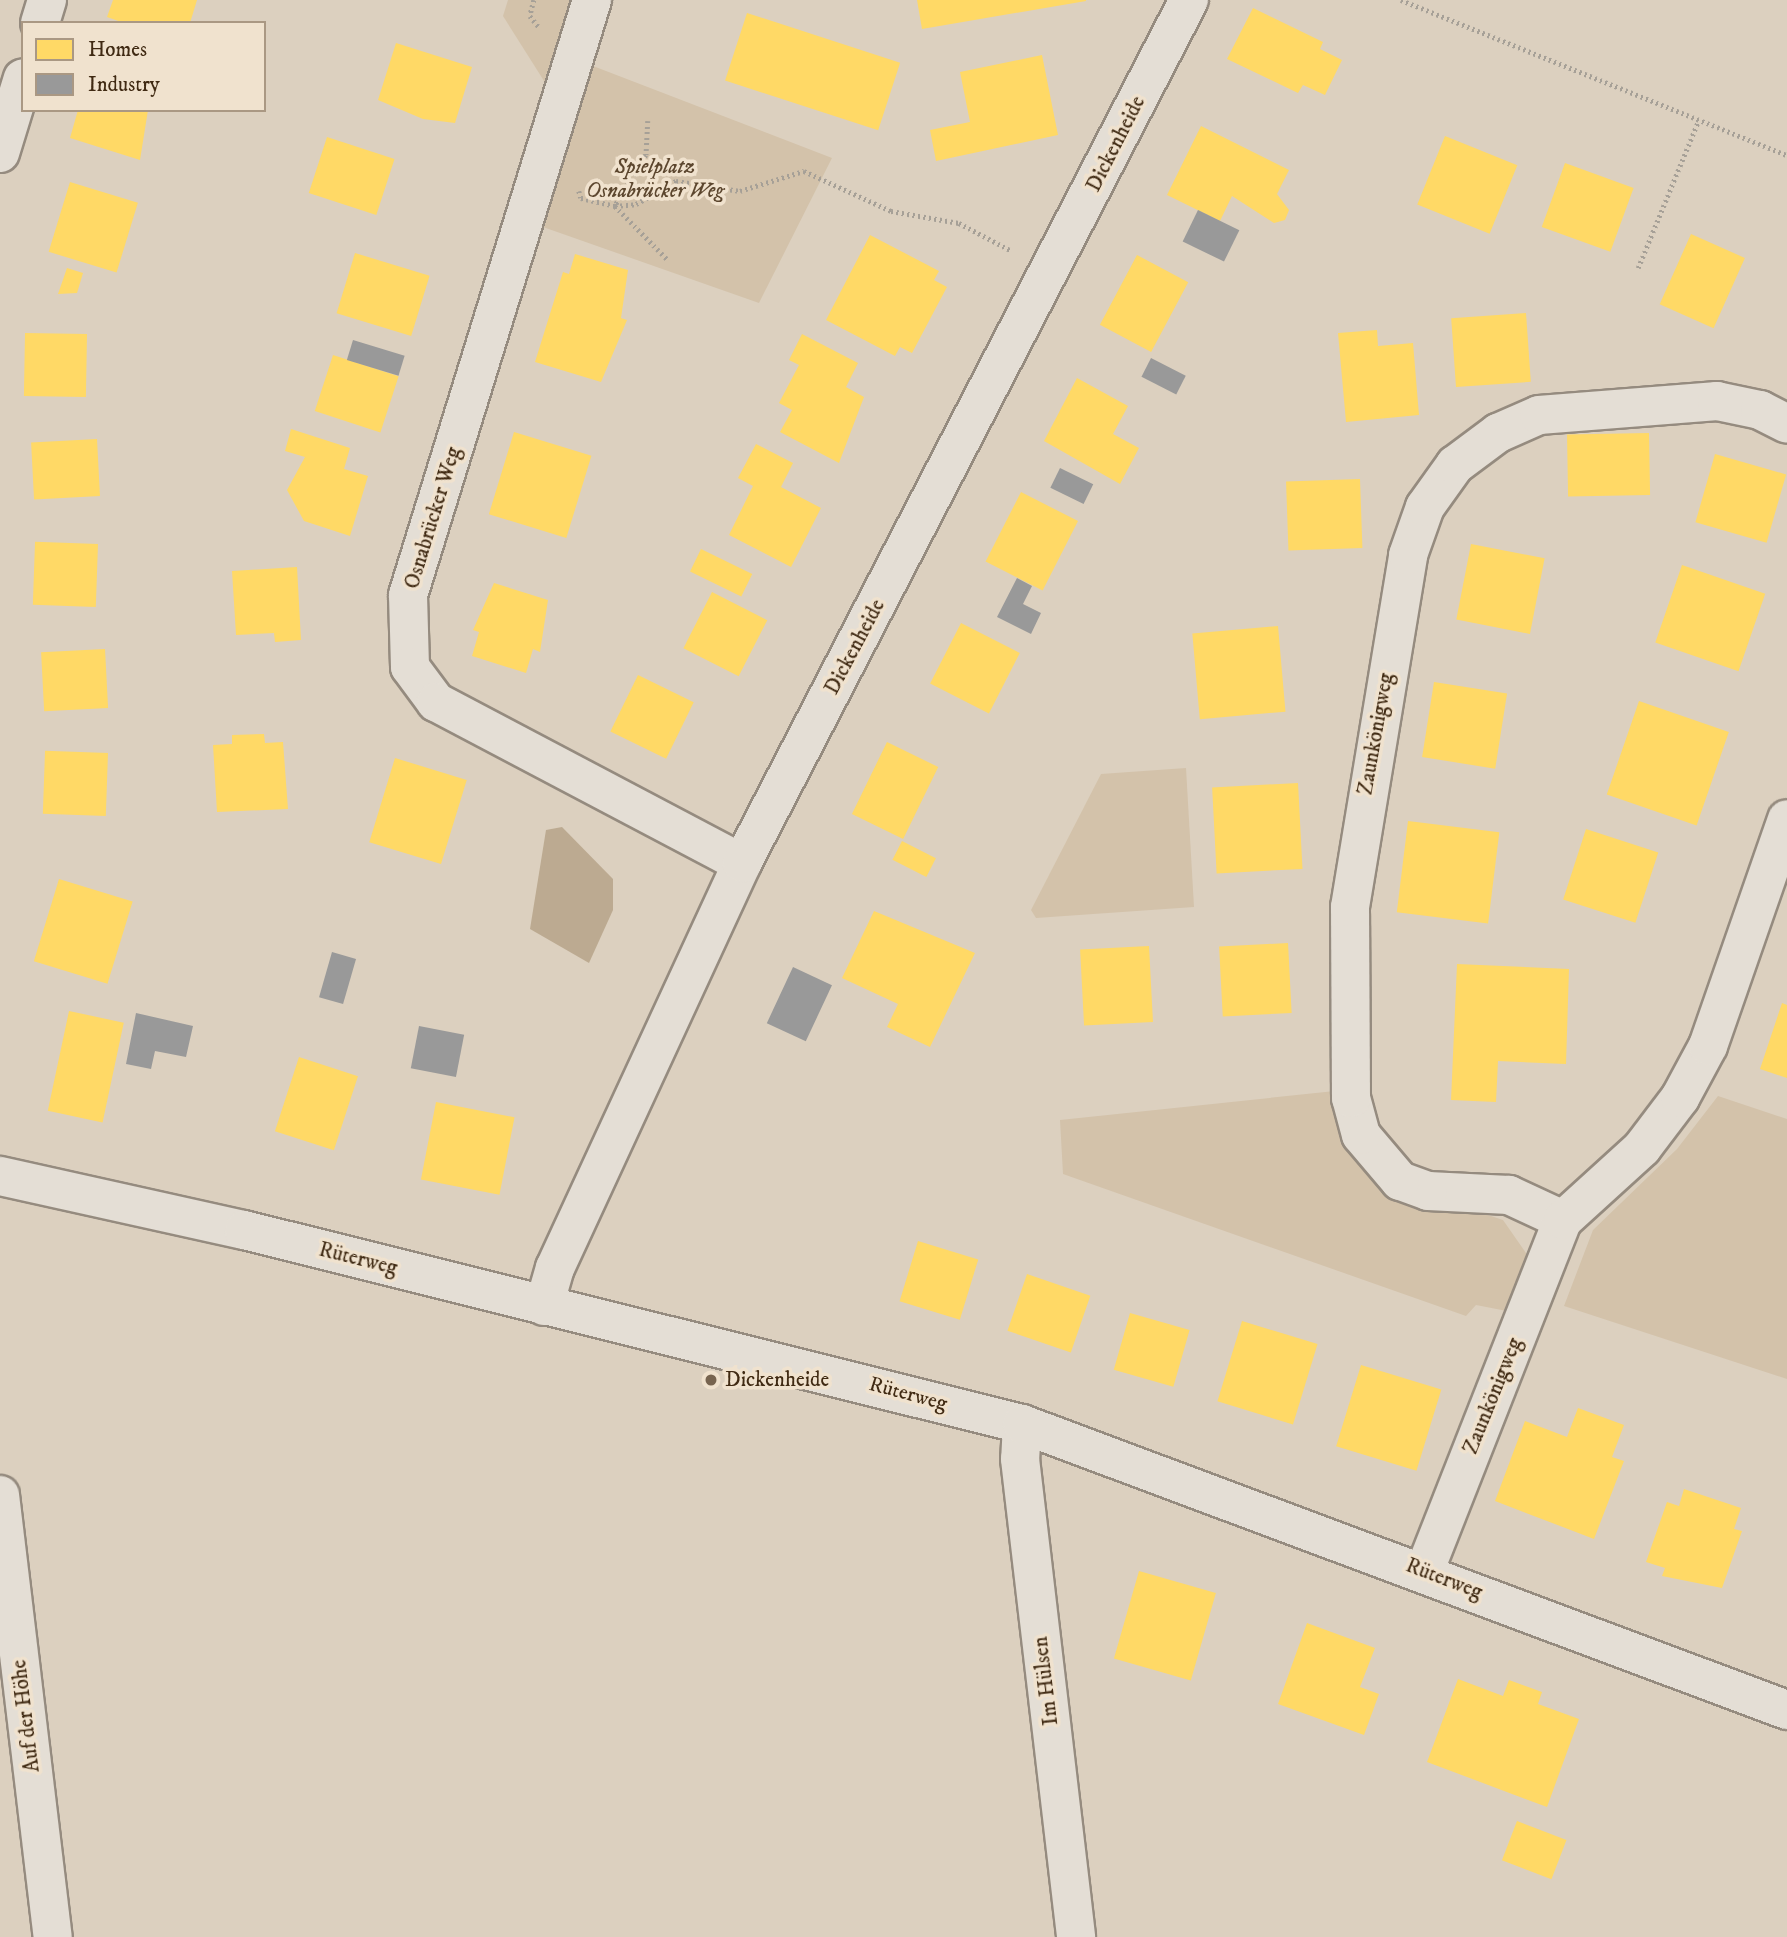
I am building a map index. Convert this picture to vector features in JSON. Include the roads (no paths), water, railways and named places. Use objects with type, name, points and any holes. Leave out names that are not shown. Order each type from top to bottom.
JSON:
[{"type":"street","points":[[41,21],[47,0]]},
{"type":"street","name":"Osnabrücker Weg","points":[[592,0],[408,596],[410,667],[436,702],[742,863]]},
{"type":"street","name":"Dickenheide","points":[[544,1306],[555,1269],[742,863],[1051,271],[1189,0]]},
{"type":"street","points":[[0,153],[21,85]]},
{"type":"street","name":"Zaunkönigweg","points":[[1563,1220],[1509,1195],[1428,1191],[1399,1181],[1361,1135],[1351,1098],[1350,907],[1408,555],[1425,507],[1455,465],[1498,433],[1539,415],[1717,401],[1760,410],[1787,424]]},
{"type":"street","name":"Zaunkönigweg","points":[[1424,1572],[1563,1220],[1642,1148],[1681,1098],[1708,1046],[1787,819]]},
{"type":"street","name":"Rüterweg","points":[[0,1176],[1022,1424],[1424,1572],[1787,1710]]},
{"type":"street","name":"Im Hülsen","points":[[1022,1424],[1020,1459],[1076,1937]]},
{"type":"street","name":"Auf der Höhe","points":[[0,1495],[52,1937]]},
{"type":"place","name":"Dickenheide","points":[[711,1380]]},
{"type":"park label","name":"Spielplatz Osnabrücker Weg","points":[[655,179]]}]
